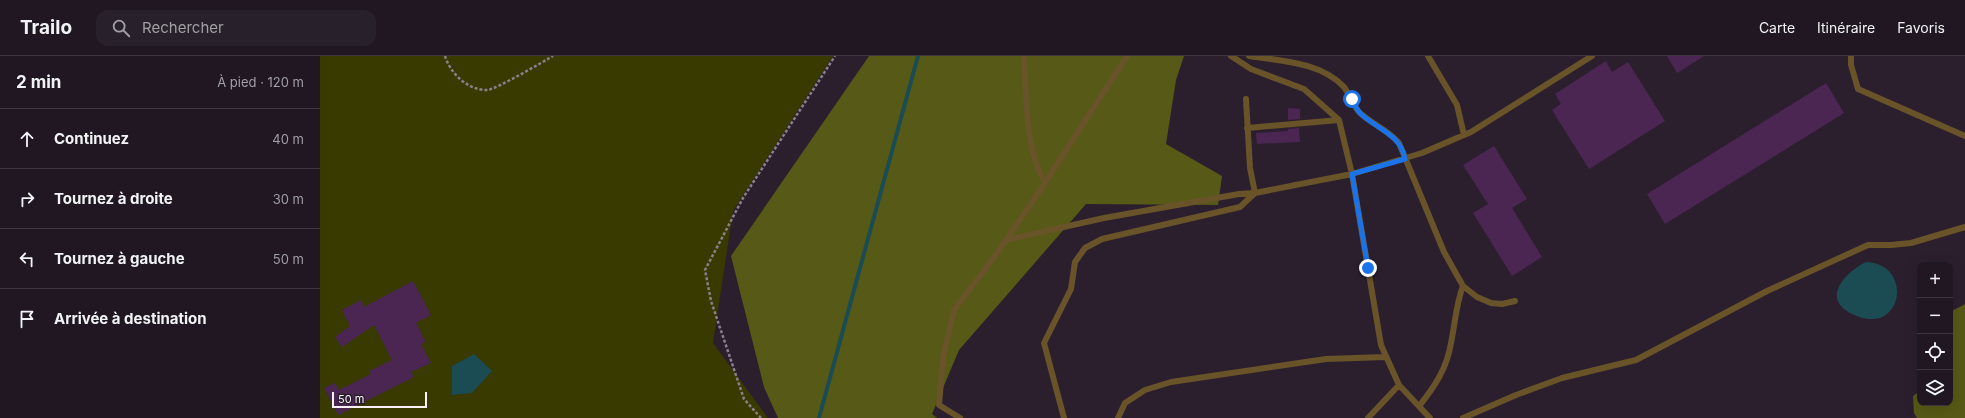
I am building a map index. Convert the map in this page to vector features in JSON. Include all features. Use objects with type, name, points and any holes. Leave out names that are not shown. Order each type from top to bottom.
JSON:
[{"type":"lane","points":[[1024,56],[1031,149],[1037,169],[1045,183]]},
{"type":"lane","points":[[960,418],[939,405],[943,357],[954,310],[1006,240],[1045,183],[1127,56]]},
{"type":"lane","points":[[1231,56],[1251,69],[1304,89],[1339,120],[1352,174],[1380,345],[1399,385],[1430,418]]},
{"type":"lane","points":[[1249,56],[1304,66],[1331,76],[1343,87],[1358,111],[1394,138],[1403,152],[1444,252],[1463,286],[1477,297],[1491,303],[1502,304],[1515,301]]},
{"type":"lane","points":[[1428,56],[1457,105],[1464,135]]},
{"type":"lane","points":[[1006,240],[1104,218],[1239,194],[1255,193],[1352,174],[1405,159],[1464,135],[1592,56]]},
{"type":"lane","points":[[1851,56],[1851,65],[1858,89],[1965,136]]},
{"type":"lane","points":[[1246,99],[1250,168],[1255,193]]},
{"type":"lane","points":[[1247,128],[1339,120]]},
{"type":"lane","points":[[1064,418],[1044,343],[1071,289],[1075,262],[1079,255],[1090,244],[1102,239],[1240,207],[1255,193]]},
{"type":"lane","points":[[1464,418],[1516,395],[1562,378],[1636,360],[1768,291],[1868,245],[1911,243],[1965,226]]},
{"type":"lane","points":[[1420,406],[1436,386],[1442,373],[1451,345],[1459,297],[1463,286]]},
{"type":"lane","points":[[1118,418],[1125,403],[1145,390],[1171,382],[1326,359],[1385,357]]},
{"type":"lane","points":[[1368,418],[1399,385]]},
{"type":"lane","points":[[948,418],[949,411]]},
{"type":"path","points":[[445,56],[448,67],[458,78],[472,87],[488,90],[553,56]]},
{"type":"path","points":[[761,418],[744,399],[711,301],[705,270],[743,198],[835,56]]},
{"type":"shaded area","points":[[320,56],[833,56],[733,211],[713,343],[768,418],[320,418]]},
{"type":"shaded area","points":[[869,56],[1184,56],[1176,80],[1166,144],[1222,176],[1218,205],[1086,204],[959,350],[932,414],[937,418],[778,418],[764,387],[731,256]]},
{"type":"shaded area","points":[[1866,262],[1882,266],[1892,275],[1897,286],[1896,299],[1891,310],[1881,317],[1868,319],[1850,313],[1842,307],[1837,300],[1837,292],[1845,278],[1858,266]]},
{"type":"shaded area","points":[[1965,304],[1965,418],[1917,418],[1914,413],[1913,396],[1917,393],[1917,406],[1953,406],[1953,310]]},
{"type":"shaded area","points":[[474,354],[492,371],[472,393],[452,395],[452,366]]},
{"type":"building","points":[[1667,56],[1704,56],[1677,73]]},
{"type":"building","points":[[1606,61],[1612,72],[1628,62],[1665,121],[1589,169],[1552,110],[1561,104],[1555,94]]},
{"type":"building","points":[[1826,83],[1844,113],[1665,224],[1647,194]]},
{"type":"building","points":[[1288,108],[1300,109],[1300,119],[1288,120]]},
{"type":"building","points":[[1299,128],[1300,142],[1257,144],[1256,133],[1288,131],[1288,129]]},
{"type":"building","points":[[1494,146],[1527,199],[1512,208],[1542,257],[1512,276],[1473,213],[1488,204],[1463,165]]},
{"type":"building","points":[[413,281],[431,315],[416,323],[426,342],[421,344],[431,363],[411,372],[414,377],[338,415],[324,388],[335,383],[339,390],[371,374],[369,371],[392,360],[374,325],[342,347],[335,337],[350,326],[342,310],[361,300],[364,307]]},
{"type":"waterway","points":[[819,418],[918,56]]},
{"type":"route","points":[[1352,99],[1358,111],[1363,116],[1386,131],[1399,143],[1405,159],[1352,174],[1368,268]]}]
